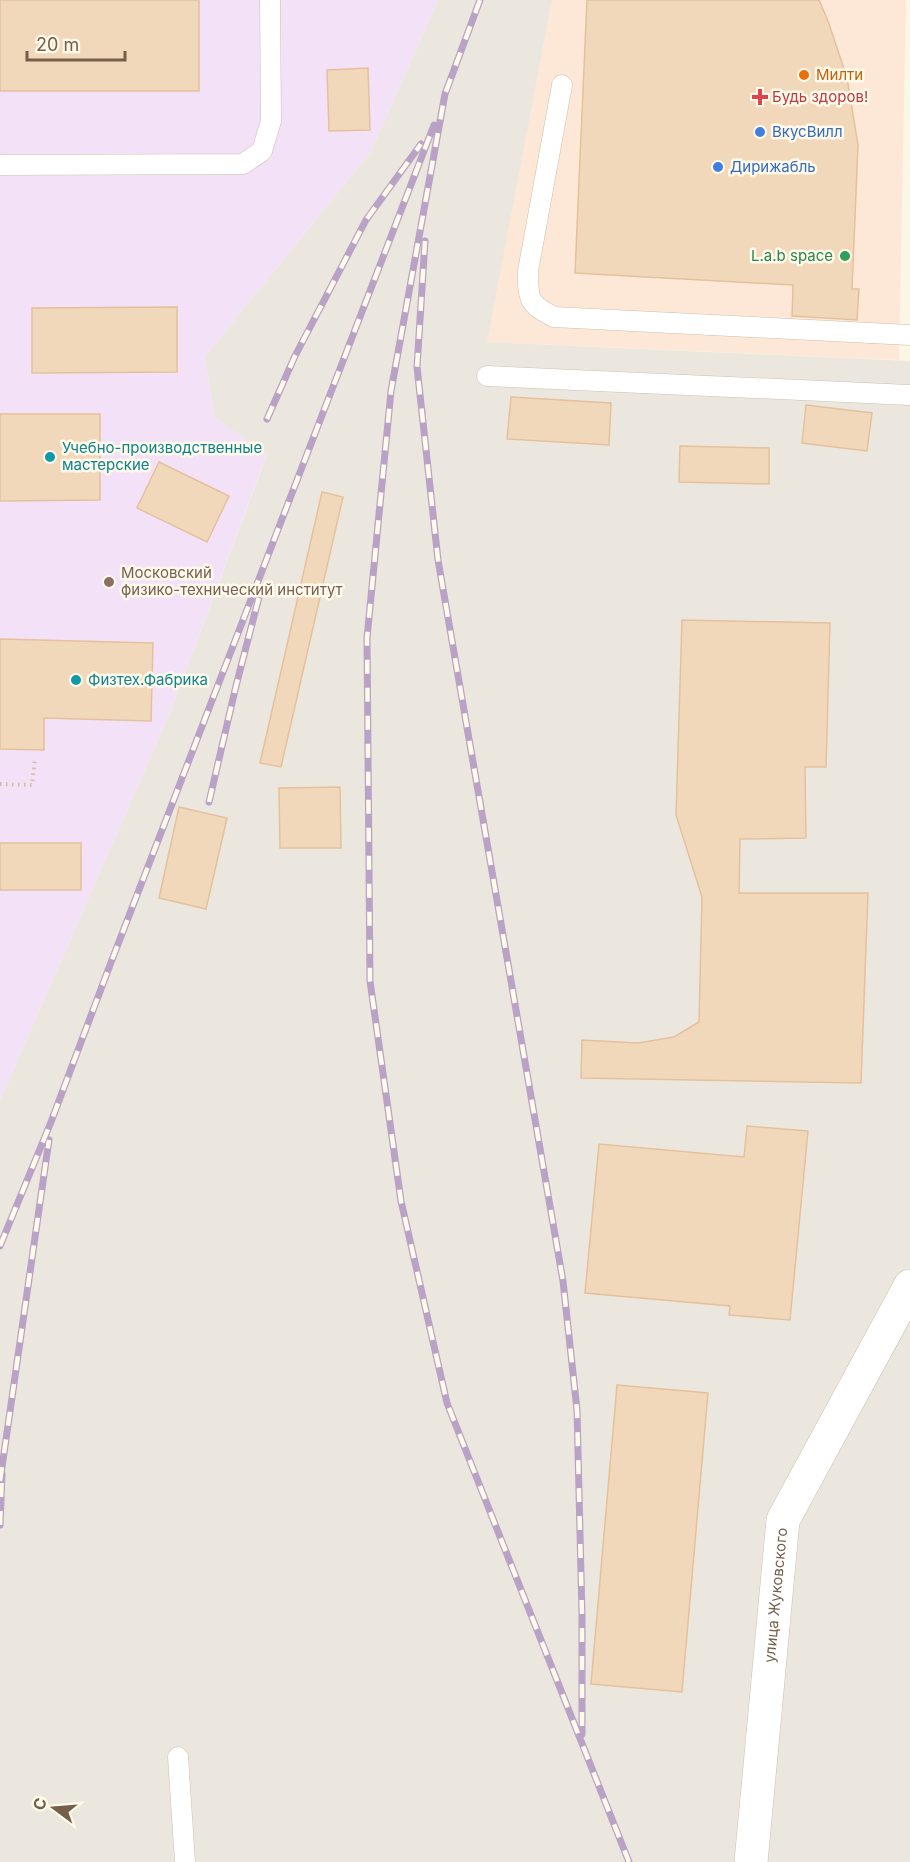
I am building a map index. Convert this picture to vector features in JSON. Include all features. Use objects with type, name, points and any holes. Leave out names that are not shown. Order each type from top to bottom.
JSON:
[{"type":"street","name":"улица Жуковского","points":[[751,1862],[783,1520],[910,1286]]},
{"type":"lane","points":[[0,165],[243,164],[262,150],[271,121],[270,0]]},
{"type":"lane","points":[[562,85],[528,271],[528,296],[538,309],[554,317],[910,335]]},
{"type":"lane","points":[[487,376],[910,395]]},
{"type":"lane","points":[[178,1757],[185,1862]]},
{"type":"path","points":[[0,784],[32,785],[35,758]]},
{"type":"shaded area","name":"Московский физико-технический институт","points":[[0,0],[438,0],[370,153],[205,356],[214,417],[267,454],[171,710],[0,1100]]},
{"type":"shaded area","points":[[438,0],[552,0],[487,342],[910,361],[910,1862],[0,1862],[0,1100],[171,710],[267,455],[214,417],[205,356],[370,153]]},
{"type":"shaded area","points":[[552,0],[906,0],[899,360],[486,342]]},
{"type":"building","points":[[0,0],[199,0],[199,91],[0,91]]},
{"type":"building","name":"Дирижабль","points":[[587,0],[819,0],[847,78],[858,145],[852,289],[859,289],[857,320],[792,316],[793,285],[575,273]]},
{"type":"building","points":[[368,68],[370,130],[329,131],[327,70]]},
{"type":"building","points":[[177,307],[177,372],[32,373],[32,308]]},
{"type":"building","points":[[511,397],[611,403],[609,445],[507,439]]},
{"type":"building","points":[[806,405],[872,413],[867,451],[802,443]]},
{"type":"building","name":"Учебно-производственные мастерские","points":[[0,414],[100,414],[100,500],[0,501]]},
{"type":"building","points":[[680,446],[769,448],[769,484],[679,482]]},
{"type":"building","points":[[159,462],[229,496],[207,542],[137,508]]},
{"type":"building","points":[[322,492],[343,497],[281,767],[260,763]]},
{"type":"building","points":[[682,620],[830,623],[826,767],[805,767],[806,838],[740,839],[739,893],[868,893],[861,1083],[581,1078],[582,1040],[638,1043],[674,1037],[699,1022],[702,897],[676,815]]},
{"type":"building","name":"Физтех.Фабрика","points":[[0,639],[153,643],[151,721],[44,718],[44,750],[0,749]]},
{"type":"building","points":[[340,787],[341,848],[280,848],[279,788]]},
{"type":"building","points":[[179,807],[227,818],[206,909],[159,898]]},
{"type":"building","points":[[0,843],[81,843],[81,890],[0,890]]},
{"type":"building","points":[[747,1126],[808,1131],[790,1320],[729,1315],[730,1306],[585,1293],[599,1144],[744,1157]]},
{"type":"building","points":[[617,1385],[708,1393],[682,1692],[591,1684]]},
{"type":"railway","points":[[480,0],[445,94],[391,391],[367,638],[370,981],[401,1201],[447,1403],[629,1862]]},
{"type":"railway","points":[[0,1246],[51,1122],[434,125]]},
{"type":"railway","points":[[267,419],[295,356],[366,220],[421,144]]},
{"type":"railway","points":[[425,241],[417,367],[438,560],[563,1281],[577,1410],[582,1615],[582,1734]]},
{"type":"railway","points":[[209,802],[259,597]]},
{"type":"railway","points":[[0,1481],[49,1140]]},
{"type":"railway","points":[[0,1525],[2,1474]]},
{"type":"place","name":"Милти","points":[[804,75]]},
{"type":"place","name":"Будь здоров!","points":[[760,97]]},
{"type":"place","name":"ВкусВилл","points":[[760,132]]},
{"type":"place","name":"Дирижабль","points":[[718,167]]},
{"type":"place","name":"L.a.b space","points":[[845,256]]},
{"type":"place","name":"Учебно-производственные мастерские","points":[[50,457]]},
{"type":"place","name":"Московский физико-технический институт","points":[[109,582]]},
{"type":"place","name":"Физтех.Фабрика","points":[[76,680]]}]
